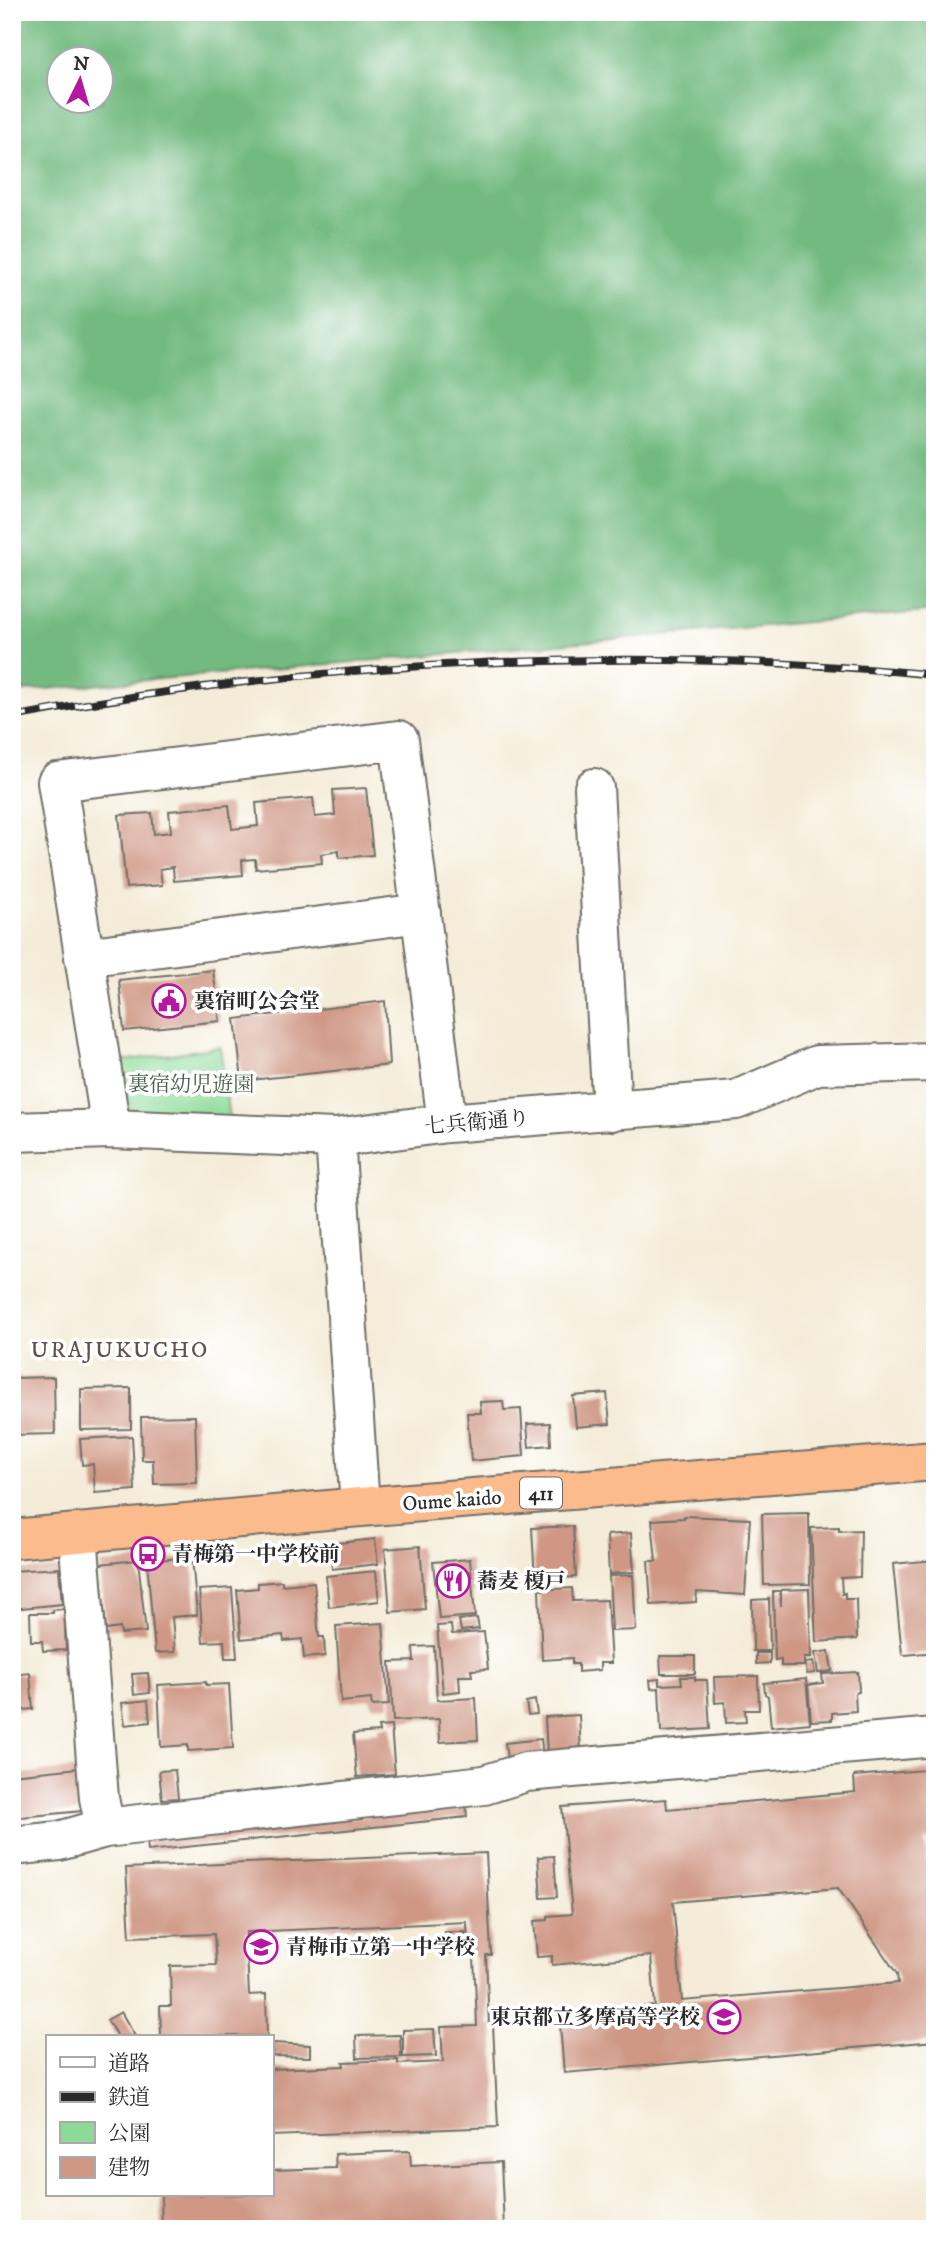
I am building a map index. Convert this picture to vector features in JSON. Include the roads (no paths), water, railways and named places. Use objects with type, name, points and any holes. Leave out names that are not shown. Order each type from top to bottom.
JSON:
[{"type":"highway","name":"Oume kaido","points":[[12,1539],[360,1507],[935,1461]]},
{"type":"street","points":[[111,1129],[57,782],[399,740],[447,1123]]},
{"type":"street","points":[[594,788],[611,1111]]},
{"type":"street","points":[[85,957],[421,913]]},
{"type":"street","name":"七兵衛通り","points":[[12,1132],[111,1129],[335,1138],[447,1123],[736,1100],[817,1065],[935,1062]]},
{"type":"street","points":[[335,1138],[360,1507]]},
{"type":"street","points":[[78,1534],[99,1798],[105,1828]]},
{"type":"street","points":[[12,1846],[59,1841],[105,1828],[484,1785],[526,1772],[935,1737]]},
{"type":"railway","points":[[12,717],[240,682],[472,663],[704,661],[935,675]]},
{"type":"place","name":"裏宿町公会堂","points":[[169,1001]]},
{"type":"place","name":"青梅第一中学校前","points":[[148,1554]]},
{"type":"place","name":"蕎麦 榎戸","points":[[453,1581]]},
{"type":"place","name":"青梅市立第一中学校","points":[[261,1947]]},
{"type":"place","name":"東京都立多摩高等学校","points":[[724,2017]]},
{"type":"district","name":"URAJUKUCHO","points":[[120,1349]]},
{"type":"park label","name":"裏宿幼児遊園","points":[[191,1084]]}]
